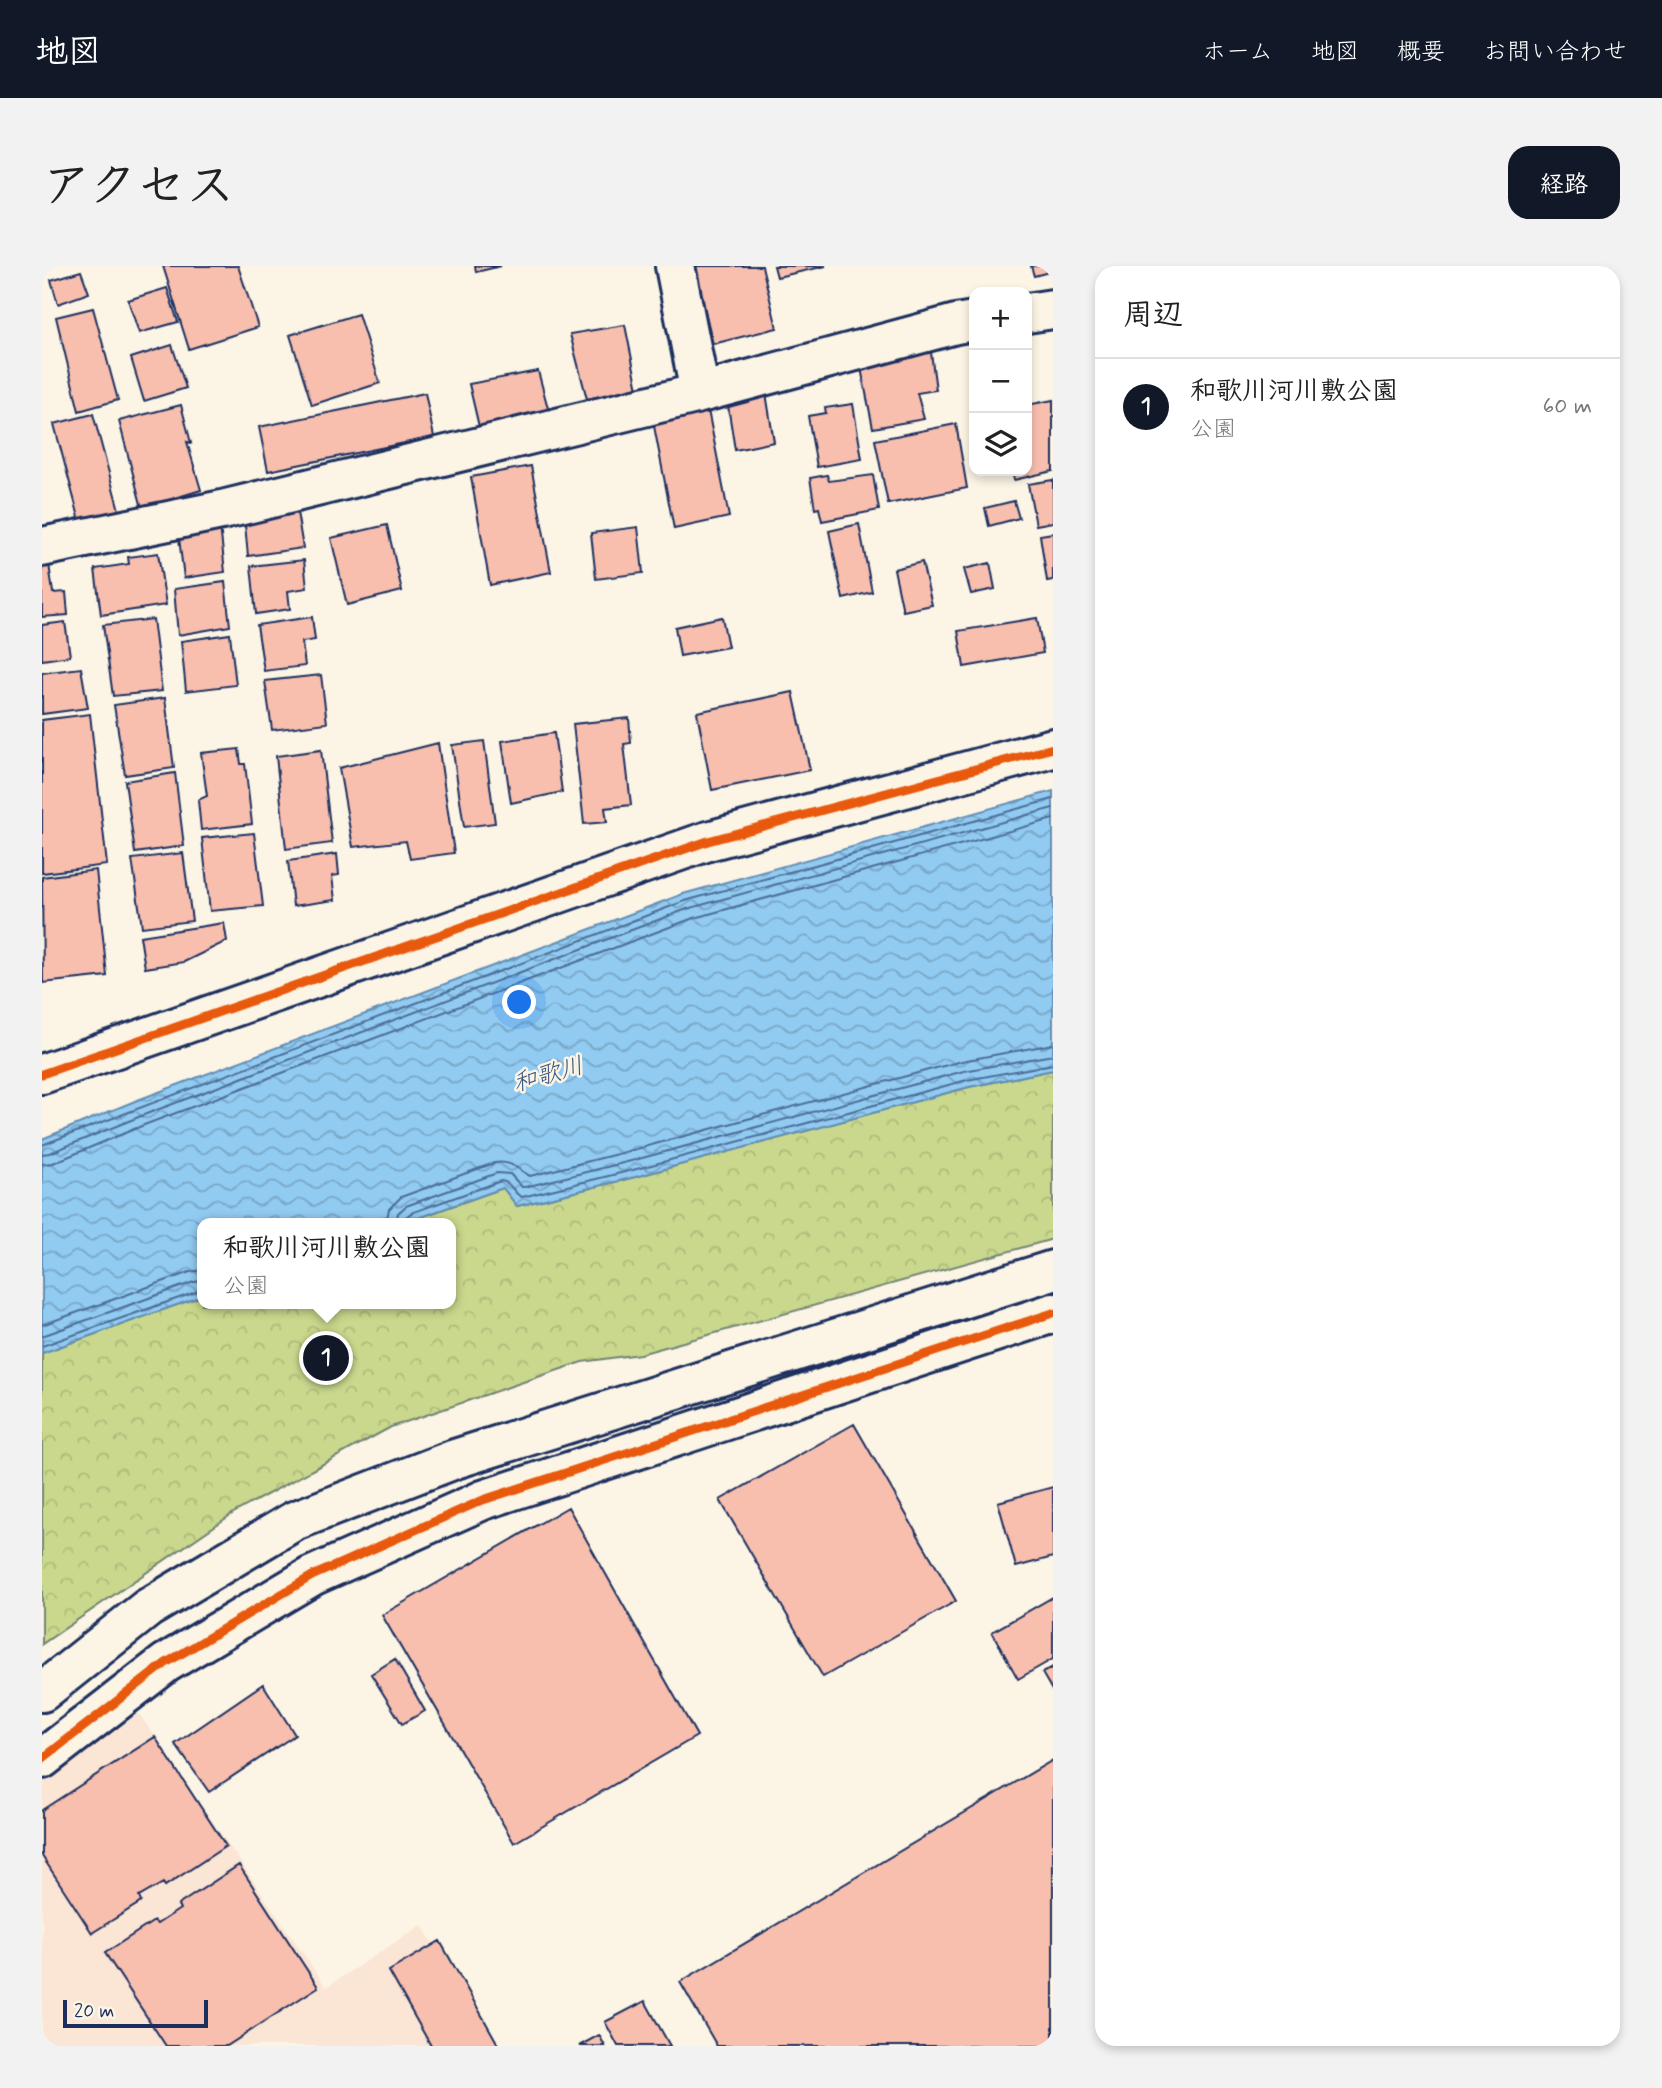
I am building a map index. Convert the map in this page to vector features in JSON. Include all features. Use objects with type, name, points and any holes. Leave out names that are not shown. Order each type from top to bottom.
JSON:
[{"type":"street","points":[[675,266],[699,393]]},
{"type":"street","points":[[1032,312],[1053,309]]},
{"type":"street","points":[[42,547],[222,510],[699,393],[969,322]]},
{"type":"street","points":[[42,1074],[708,841],[1053,748]]},
{"type":"street","points":[[42,1692],[148,1608],[293,1521],[455,1459],[1053,1270]]},
{"type":"street","points":[[42,1759],[166,1663],[312,1576],[483,1500],[1053,1313]]},
{"type":"shaded area","points":[[135,1708],[326,1987],[422,1925],[494,2046],[42,2046],[42,1782]]},
{"type":"green space","points":[[1053,1070],[1053,1239],[640,1354],[582,1362],[391,1427],[235,1512],[42,1644],[42,1353],[197,1298],[197,1309],[456,1309],[456,1218],[418,1218],[503,1188],[517,1206],[969,1087]]},
{"type":"water","name":"和歌川","points":[[1053,791],[1053,1070],[969,1087],[517,1206],[503,1188],[418,1218],[197,1218],[197,1298],[42,1353],[42,1139],[135,1101],[683,894]]},
{"type":"building","points":[[163,266],[238,266],[258,327],[189,349]]},
{"type":"building","points":[[475,266],[501,266],[476,272]]},
{"type":"building","points":[[694,266],[762,266],[777,328],[713,344]]},
{"type":"building","points":[[774,266],[826,266],[777,277]]},
{"type":"building","points":[[1031,266],[1053,266],[1053,271],[1034,276]]},
{"type":"building","points":[[81,271],[89,293],[58,304],[51,280]]},
{"type":"building","points":[[167,288],[178,322],[139,333],[128,300]]},
{"type":"building","points":[[93,308],[118,400],[79,411],[56,317]]},
{"type":"building","points":[[358,314],[380,383],[312,405],[290,335]]},
{"type":"building","points":[[625,325],[638,389],[587,399],[570,334]]},
{"type":"building","points":[[172,345],[186,388],[144,401],[131,358]]},
{"type":"building","points":[[930,345],[936,390],[917,393],[924,419],[873,428],[859,358]]},
{"type":"building","points":[[538,371],[549,412],[503,421],[504,427],[480,431],[469,384]]},
{"type":"building","points":[[765,387],[774,442],[735,450],[726,393]]},
{"type":"building","points":[[425,393],[434,437],[268,471],[259,427]]},
{"type":"building","points":[[1053,400],[1053,471],[1032,476],[1032,413],[1032,404]]},
{"type":"building","points":[[853,404],[862,459],[817,467],[808,416],[826,413],[825,408]]},
{"type":"building","points":[[181,405],[191,443],[187,442],[201,490],[142,508],[119,421]]},
{"type":"building","points":[[708,410],[729,517],[674,529],[653,421]]},
{"type":"building","points":[[93,414],[119,510],[80,521],[54,424]]},
{"type":"building","points":[[956,424],[967,488],[888,504],[875,440]]},
{"type":"building","points":[[531,466],[551,572],[490,585],[471,477]]},
{"type":"building","points":[[827,475],[829,481],[873,475],[879,510],[822,521],[819,508],[815,509],[810,478]]},
{"type":"building","points":[[1013,476],[1031,476],[1014,480]]},
{"type":"building","points":[[1053,480],[1053,522],[1036,525],[1028,484]]},
{"type":"building","points":[[1014,501],[1019,518],[989,526],[985,508]]},
{"type":"building","points":[[296,506],[303,548],[248,556],[244,514]]},
{"type":"building","points":[[219,516],[225,572],[184,578],[177,522]]},
{"type":"building","points":[[859,524],[872,592],[843,599],[829,531]]},
{"type":"building","points":[[387,525],[402,591],[347,605],[331,538]]},
{"type":"building","points":[[638,527],[643,573],[596,579],[591,533]]},
{"type":"building","points":[[1053,533],[1053,580],[1047,581],[1040,535]]},
{"type":"building","points":[[158,553],[166,605],[101,615],[95,569],[129,564],[128,557]]},
{"type":"building","points":[[304,560],[307,588],[288,591],[290,609],[256,614],[251,566]]},
{"type":"building","points":[[922,562],[932,605],[903,611],[894,569]]},
{"type":"building","points":[[990,563],[995,589],[971,594],[964,569]]},
{"type":"building","points":[[49,564],[53,593],[66,592],[68,615],[42,617],[42,565]]},
{"type":"building","points":[[225,582],[230,626],[178,635],[174,589]]},
{"type":"building","points":[[312,617],[315,640],[302,642],[305,666],[264,671],[257,625]]},
{"type":"building","points":[[722,617],[728,647],[680,656],[675,627]]},
{"type":"building","points":[[1037,618],[1043,653],[964,667],[958,631]]},
{"type":"building","points":[[153,619],[162,691],[113,696],[103,625]]},
{"type":"building","points":[[65,622],[70,656],[42,660],[42,625]]},
{"type":"building","points":[[230,634],[236,685],[186,691],[181,641]]},
{"type":"building","points":[[81,668],[88,708],[42,714],[42,673]]},
{"type":"building","points":[[321,675],[327,723],[272,730],[265,681]]},
{"type":"building","points":[[793,692],[810,770],[712,790],[697,712]]},
{"type":"building","points":[[165,698],[174,768],[125,775],[114,705]]},
{"type":"building","points":[[90,714],[107,865],[42,873],[42,720]]},
{"type":"building","points":[[629,718],[631,743],[624,744],[631,805],[605,808],[607,822],[584,824],[573,724]]},
{"type":"building","points":[[554,733],[562,792],[511,803],[502,741]]},
{"type":"building","points":[[484,741],[495,823],[464,827],[452,745]]},
{"type":"building","points":[[438,743],[454,853],[410,859],[406,841],[353,847],[339,768]]},
{"type":"building","points":[[239,749],[241,764],[245,764],[252,824],[201,830],[198,800],[207,796],[201,753]]},
{"type":"building","points":[[321,750],[332,843],[286,849],[276,756]]},
{"type":"building","points":[[175,773],[184,846],[135,853],[125,781]]},
{"type":"building","points":[[254,833],[263,906],[210,911],[202,838]]},
{"type":"building","points":[[183,853],[192,921],[142,927],[132,859]]},
{"type":"building","points":[[337,854],[339,875],[332,876],[335,900],[293,906],[288,861]]},
{"type":"building","points":[[96,870],[107,976],[43,983],[42,877]]},
{"type":"building","points":[[224,923],[227,941],[184,962],[145,968],[140,936]]},
{"type":"building","points":[[854,1424],[956,1601],[823,1677],[720,1500]]},
{"type":"building","points":[[1053,1487],[1053,1557],[1016,1567],[998,1502]]},
{"type":"building","points":[[568,1507],[697,1736],[514,1843],[382,1615]]},
{"type":"building","points":[[1053,1597],[1053,1659],[1018,1679],[992,1632]]},
{"type":"building","points":[[395,1659],[425,1711],[402,1724],[371,1674]]},
{"type":"building","points":[[1053,1667],[1053,1692],[1042,1673]]},
{"type":"building","points":[[263,1684],[295,1735],[209,1792],[175,1744]]},
{"type":"building","points":[[155,1737],[226,1846],[165,1886],[163,1883],[139,1897],[141,1902],[92,1933],[42,1856],[42,1810]]},
{"type":"building","points":[[1053,1760],[1053,2046],[717,2046],[680,1982]]},
{"type":"building","points":[[239,1865],[318,1987],[227,2046],[166,2046],[105,1953],[154,1921],[157,1924],[180,1909],[178,1905]]},
{"type":"building","points":[[440,1941],[499,2046],[431,2046],[389,1971]]},
{"type":"building","points":[[645,2001],[670,2046],[618,2046],[605,2022]]},
{"type":"building","points":[[599,2035],[605,2046],[579,2046]]},
{"type":"cycle path","points":[[42,1074],[708,841],[1053,748]]},
{"type":"cycle path","points":[[42,1759],[166,1663],[312,1576],[483,1500],[1053,1313]]},
{"type":"place","name":"和歌川河川敷公園","points":[[326,1358]]}]
